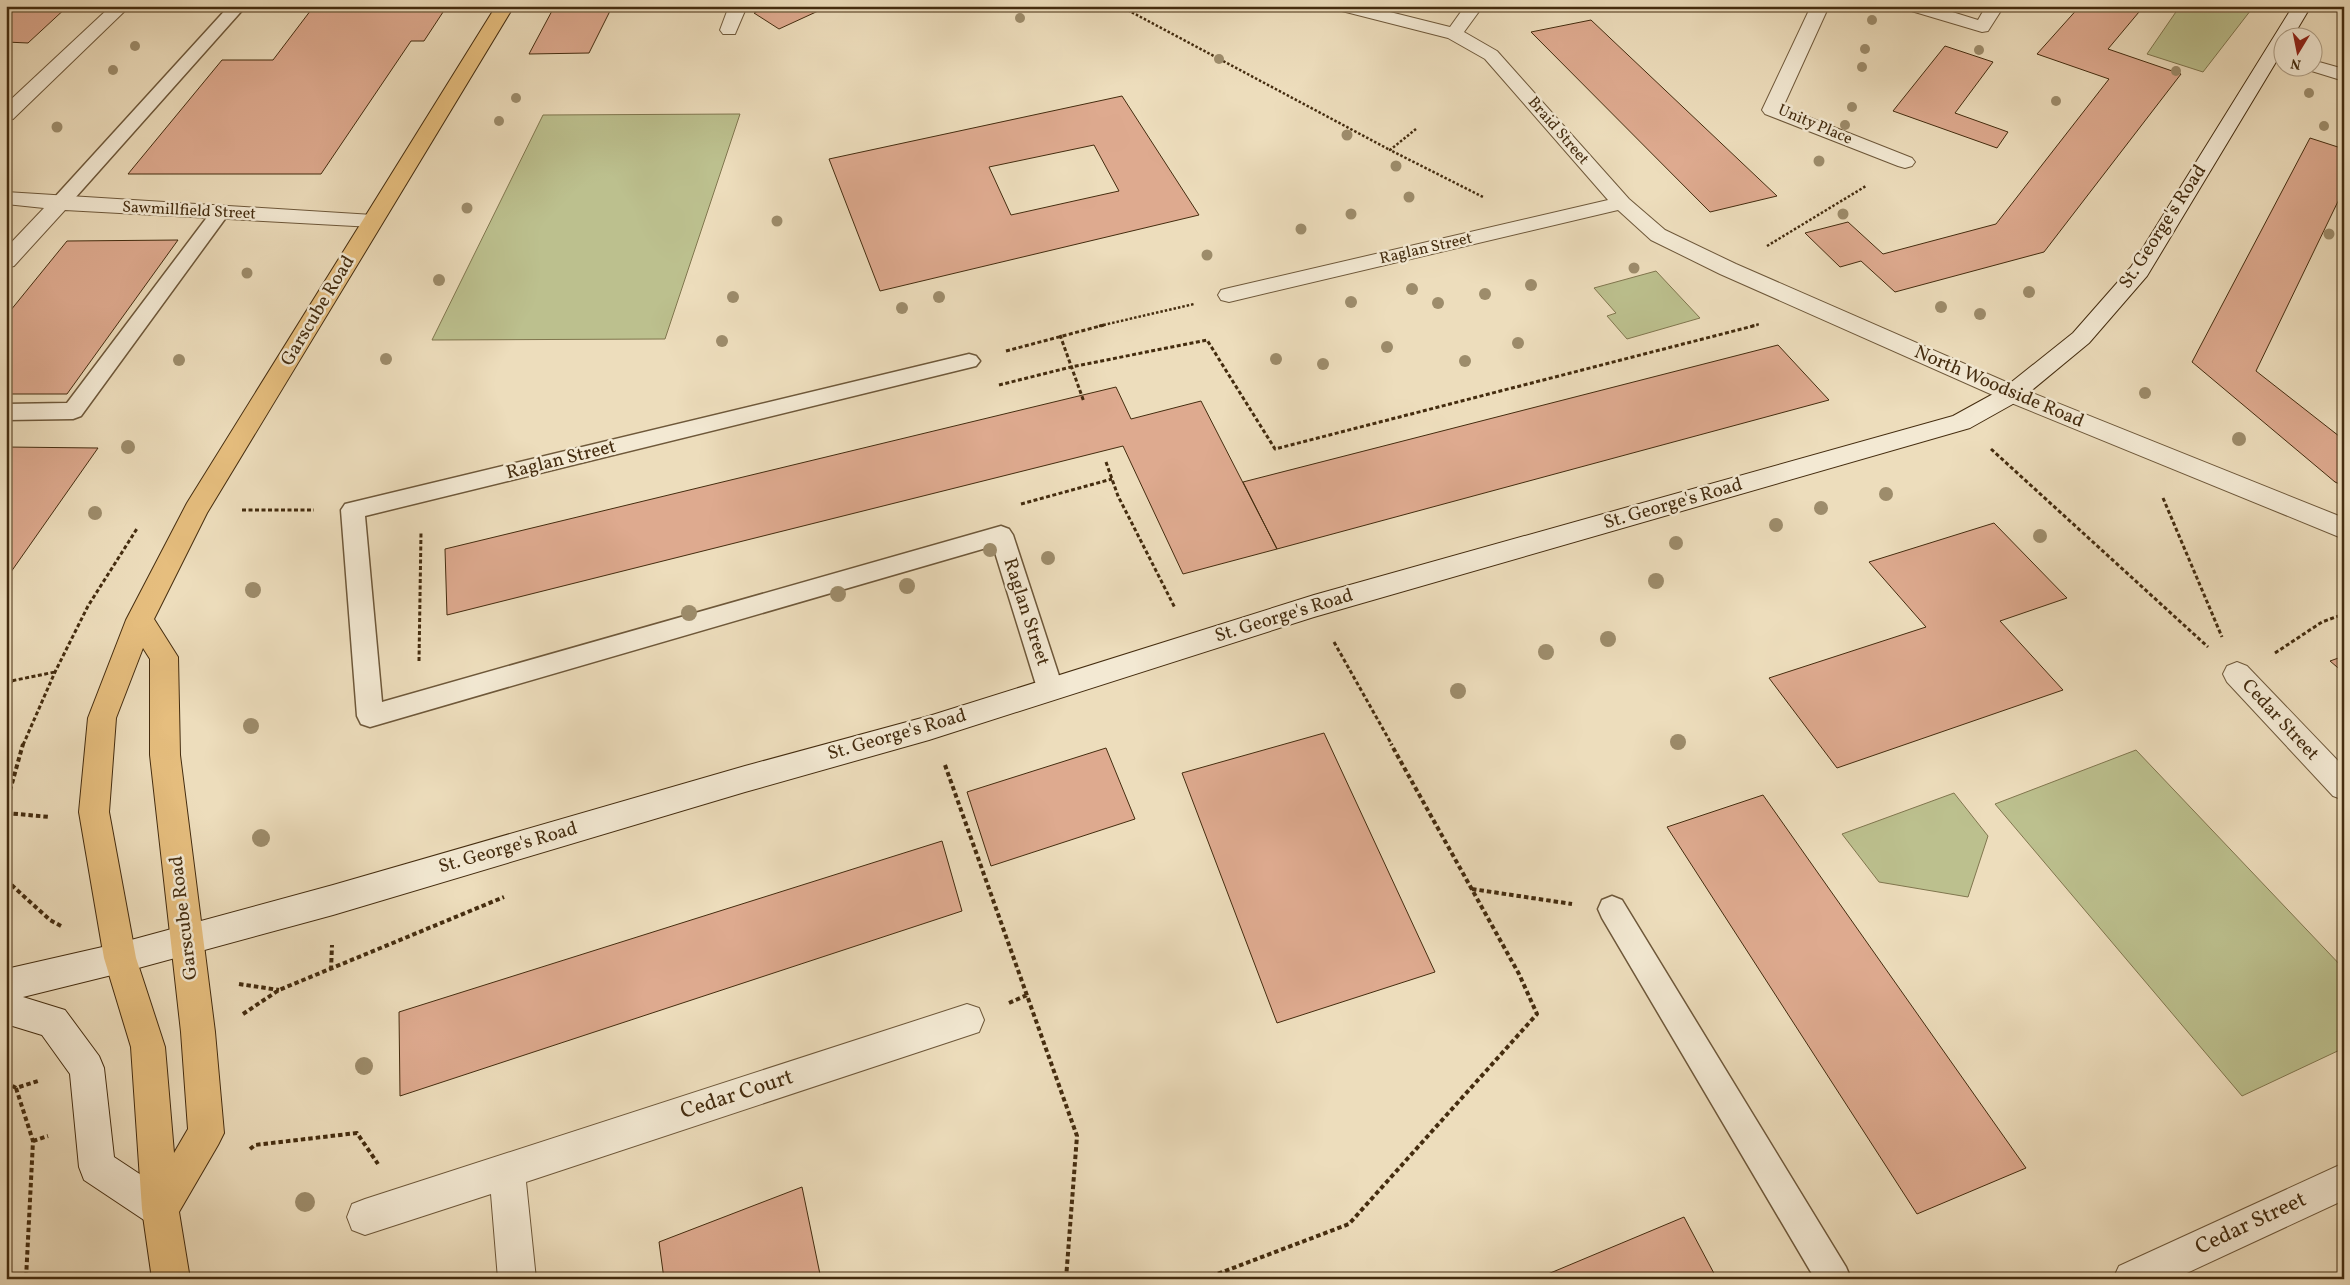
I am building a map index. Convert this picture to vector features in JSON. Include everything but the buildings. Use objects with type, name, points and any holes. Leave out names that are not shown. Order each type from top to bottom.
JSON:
[{"type":"main road","name":"Garscube Road","points":[[171,1279],[160,1209],[150,1095],[148,1047],[120,958],[94,812],[102,718],[140,620],[196,510],[504,6]]},
{"type":"main road","name":"Garscube Road","points":[[140,620],[164,657],[165,755],[187,939],[206,1133],[160,1209]]},
{"type":"street","points":[[6,115],[121,6]]},
{"type":"street","points":[[729,30],[738,6]]},
{"type":"street","name":"Braid Street","points":[[1344,6],[1454,34],[1491,55],[1622,204],[1658,235]]},
{"type":"street","points":[[1454,34],[1474,6]]},
{"type":"street","name":"Unity Place","points":[[1820,6],[1772,110],[1906,162]]},
{"type":"street","points":[[1914,6],[1982,27],[1995,6]]},
{"type":"street","name":"St. George's Road","points":[[2290,28],[2302,6]]},
{"type":"street","name":"St. George's Road","points":[[6,985],[120,958],[332,900],[726,784],[929,728],[1050,688],[1314,606],[1961,422],[2012,394],[2081,338],[2139,271],[2272,59]]},
{"type":"street","points":[[2322,68],[2344,75]]},
{"type":"street","name":"Sawmillfield Street","points":[[6,198],[60,203],[373,221]]},
{"type":"street","points":[[6,261],[60,203]]},
{"type":"street","name":"Raglan Street","points":[[1229,295],[1622,204]]},
{"type":"street","name":"North Woodside Road","points":[[1658,235],[1728,269],[2012,394],[2344,529]]},
{"type":"street","name":"Cedar Street","points":[[2237,674],[2344,787]]},
{"type":"street","points":[[6,1008],[53,1022],[87,1068],[97,1167],[160,1209]]},
{"type":"street","name":"Cedar Court","points":[[364,1217],[968,1020]]},
{"type":"street","points":[[507,1170],[517,1279]]},
{"type":"street","name":"Cedar Street","points":[[2132,1279],[2344,1181]]},
{"type":"lane","points":[[60,203],[238,6]]},
{"type":"lane","points":[[6,412],[73,410],[221,212]]},
{"type":"lane","name":"Raglan Street","points":[[969,361],[353,510],[370,716],[1001,536],[1050,688]]},
{"type":"lane","points":[[1612,910],[1834,1279]]},
{"type":"path","points":[[1120,6],[1390,150],[1535,224]]},
{"type":"path","points":[[1390,150],[1416,130]]},
{"type":"path","points":[[1728,269],[1906,162]]},
{"type":"path","points":[[969,361],[1060,335],[1229,295]]},
{"type":"path","points":[[995,386],[1071,366],[1206,340],[1275,449],[1819,309]]},
{"type":"path","points":[[1060,335],[1084,402]]},
{"type":"path","points":[[1961,422],[2237,674]]},
{"type":"path","points":[[2141,446],[2237,674]]},
{"type":"path","points":[[1106,462],[1118,496],[1194,644]]},
{"type":"path","points":[[1016,505],[1112,479]]},
{"type":"path","points":[[421,530],[419,662],[429,660]]},
{"type":"path","points":[[1204,1279],[1349,1224],[1537,1014],[1519,974],[1314,606]]},
{"type":"path","points":[[2270,656],[2322,622],[2344,614]]},
{"type":"path","points":[[6,682],[55,672]]},
{"type":"path","points":[[6,690],[12,681]]},
{"type":"path","points":[[929,728],[951,781],[1077,1136],[1066,1279]]},
{"type":"path","points":[[6,880],[26,897]]},
{"type":"path","points":[[1471,889],[1612,910]]},
{"type":"path","points":[[238,1017],[279,990],[509,895]]},
{"type":"path","points":[[244,985],[279,990]]},
{"type":"path","points":[[16,1088],[41,1081]]},
{"type":"path","points":[[6,1082],[16,1088],[33,1141],[26,1279]]},
{"type":"path","points":[[247,1151],[255,1145],[357,1133],[405,1203]]},
{"type":"green space","points":[[2180,6],[2254,6],[2203,72],[2147,54]]},
{"type":"green space","points":[[740,114],[665,339],[432,340],[543,115]]},
{"type":"green space","points":[[1656,271],[1700,318],[1627,339],[1607,316],[1616,313],[1594,288]]},
{"type":"green space","points":[[2136,750],[2344,969],[2344,1048],[2242,1096],[1995,804]]},
{"type":"green space","points":[[1954,793],[1988,836],[1968,897],[1879,882],[1842,834]]}]
